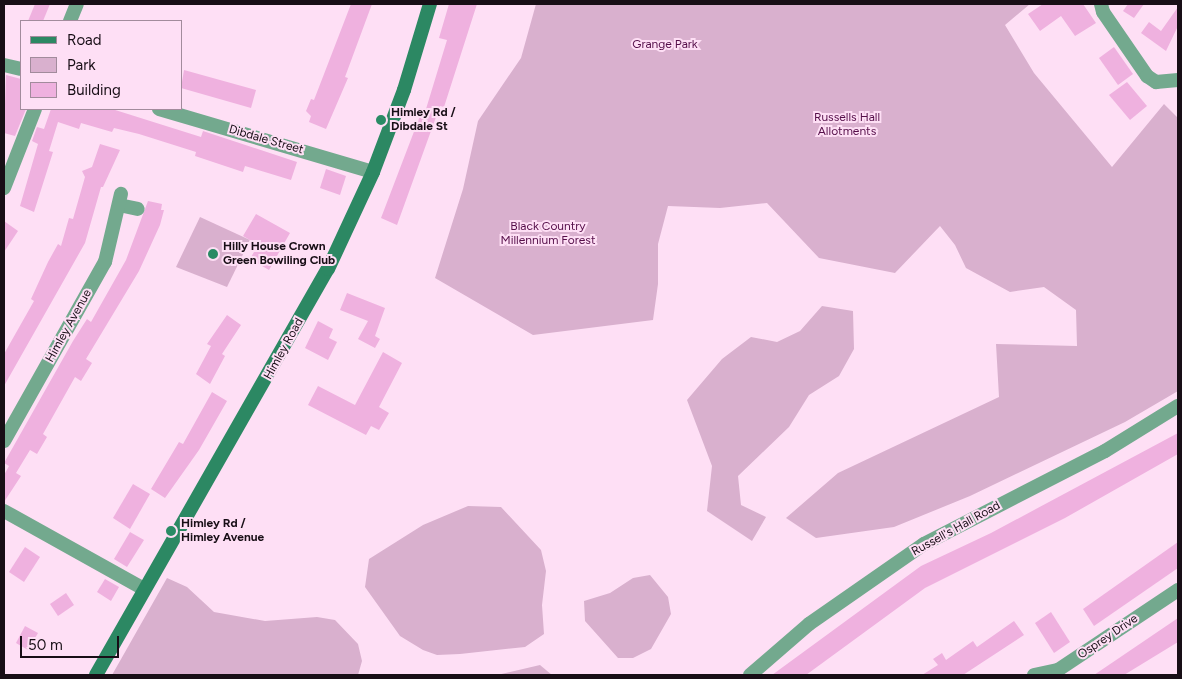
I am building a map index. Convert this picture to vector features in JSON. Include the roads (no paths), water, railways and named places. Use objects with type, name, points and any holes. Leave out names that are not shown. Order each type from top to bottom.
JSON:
[{"type":"main road","name":"Himley Road","points":[[96,675],[310,302],[373,172],[404,90],[430,4]]},
{"type":"street","points":[[70,20],[77,4]]},
{"type":"street","points":[[1101,4],[1103,12],[1142,68],[1156,82],[1178,80]]},
{"type":"street","points":[[4,65],[20,69]]},
{"type":"street","points":[[4,188],[35,110]]},
{"type":"street","name":"Dibdale Street","points":[[162,110],[373,172]]},
{"type":"street","name":"Himley Avenue","points":[[4,442],[105,262],[120,200],[138,208]]},
{"type":"street","name":"Russell's Hall Road","points":[[750,675],[809,624],[924,544],[1105,451],[1178,406]]},
{"type":"street","points":[[4,511],[144,589]]},
{"type":"street","name":"Osprey Drive","points":[[1034,675],[1059,673],[1178,590]]},
{"type":"place","name":"Himley Rd / Dibdale St","points":[[381,120]]},
{"type":"place","name":"Hilly House Crown Green Bowiling Club","points":[[213,254]]},
{"type":"place","name":"Himley Rd / Himley Avenue","points":[[171,531]]},
{"type":"park label","name":"Grange Park","points":[[665,45]]},
{"type":"park label","name":"Russells Hall Allotments","points":[[847,125]]},
{"type":"park label","name":"Black Country Millennium Forest","points":[[548,234]]}]
